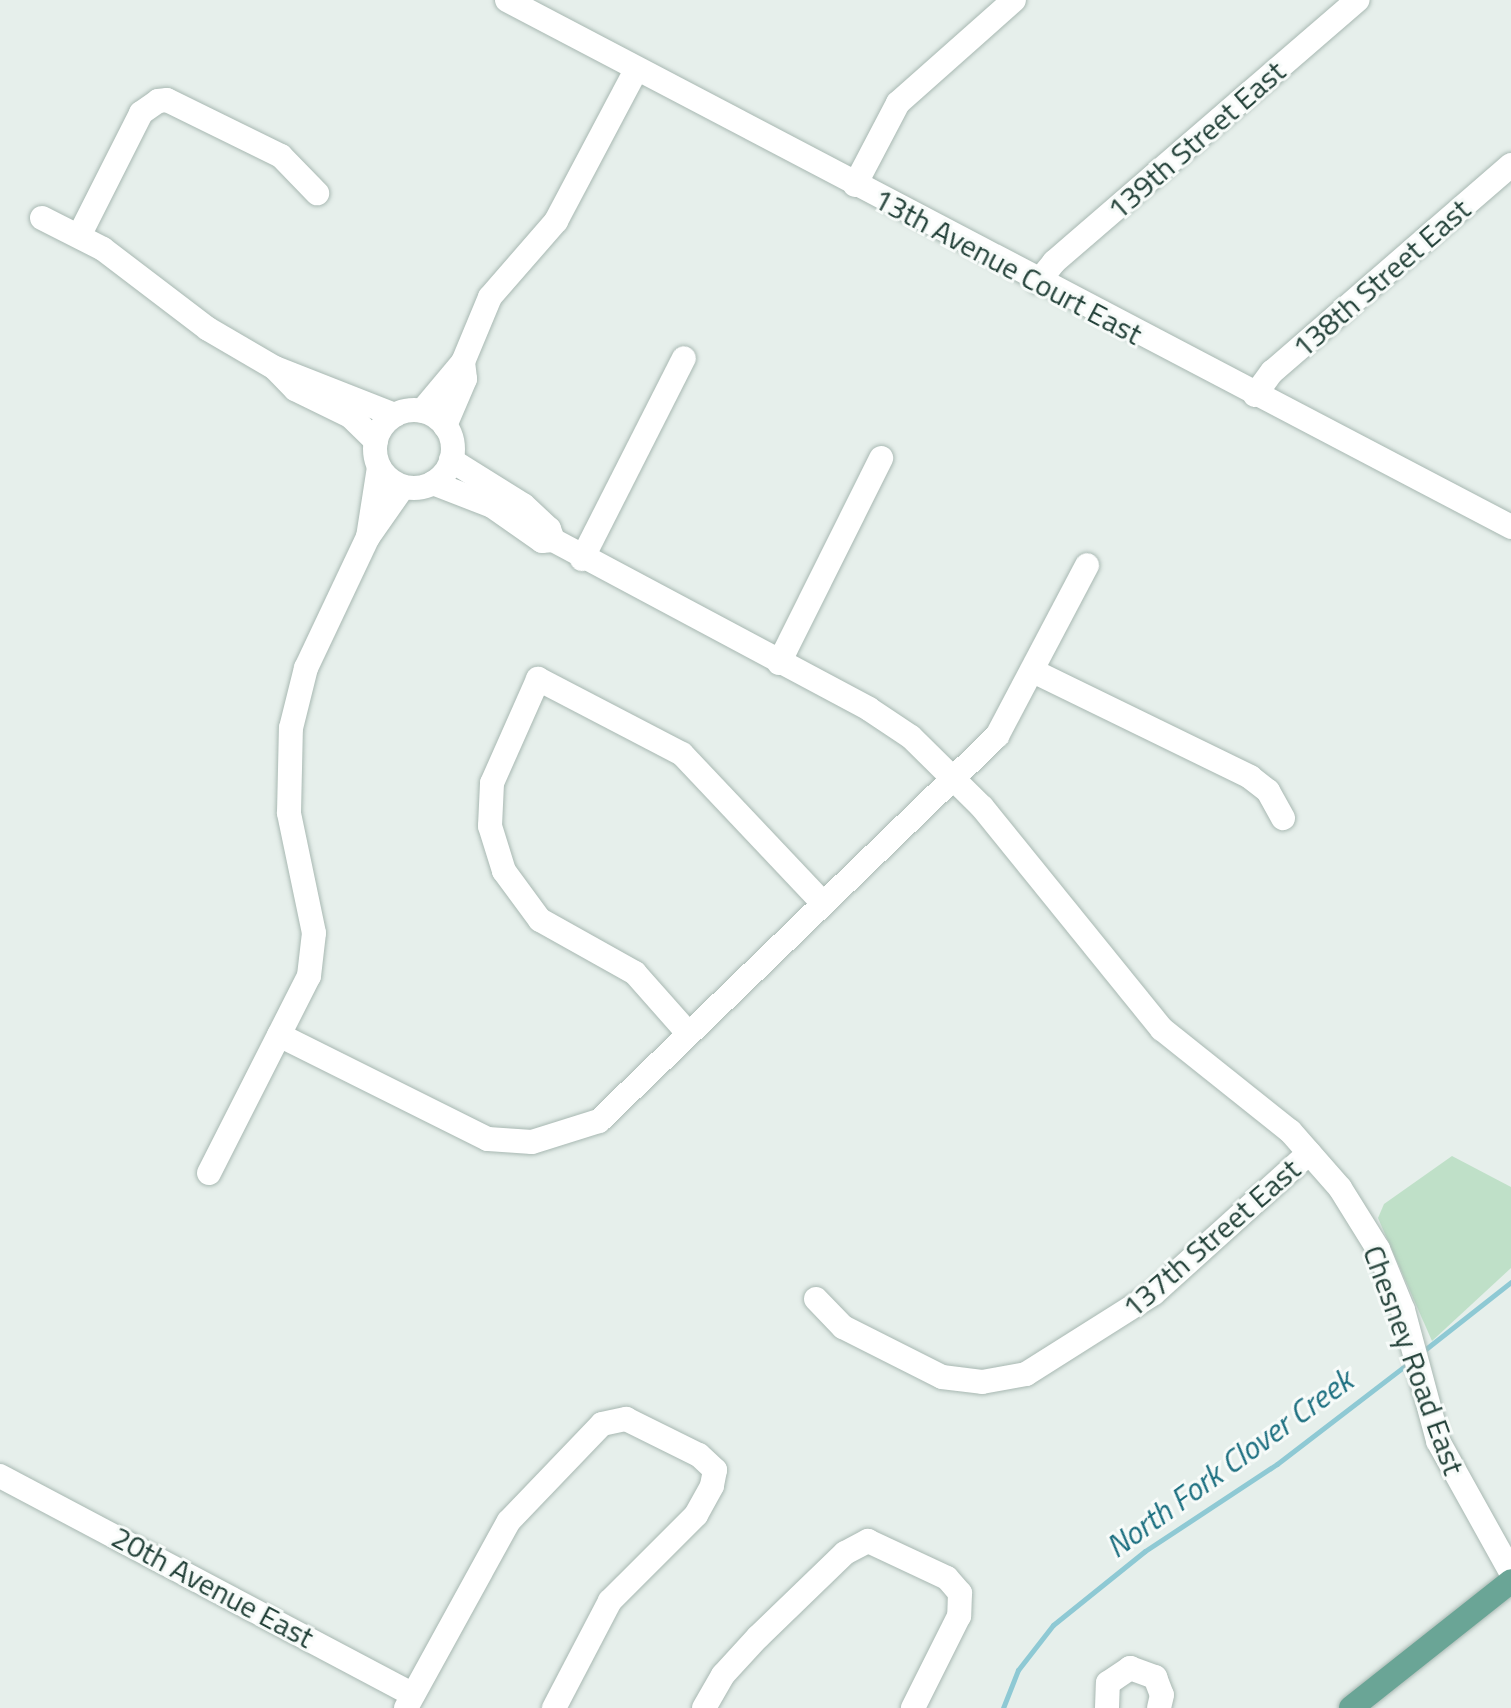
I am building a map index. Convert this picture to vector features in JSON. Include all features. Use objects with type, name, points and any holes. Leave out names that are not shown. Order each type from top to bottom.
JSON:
[{"type":"main road","points":[[1351,1708],[1511,1581]]},
{"type":"street","name":"13th Avenue Court East","points":[[507,0],[635,72],[1511,527]]},
{"type":"street","points":[[855,185],[898,103],[1014,0]]},
{"type":"street","name":"139th Street East","points":[[1038,282],[1054,262],[1358,0]]},
{"type":"street","points":[[422,411],[463,362],[490,297],[562,211],[635,72]]},
{"type":"street","points":[[79,236],[141,113],[158,101],[167,100],[281,156],[317,193]]},
{"type":"street","name":"138th Street East","points":[[1255,395],[1272,372],[1511,165]]},
{"type":"street","points":[[42,218],[79,236],[208,329],[275,368],[395,415],[422,411],[445,426],[453,444],[451,460],[433,483]]},
{"type":"street","points":[[582,559],[684,358]]},
{"type":"street","points":[[445,426],[465,379],[463,362]]},
{"type":"street","points":[[275,368],[295,389],[350,416],[376,441],[379,467],[368,537]]},
{"type":"street","points":[[376,441],[395,415]]},
{"type":"street","points":[[779,663],[881,458]]},
{"type":"street","points":[[379,467],[403,487],[433,483],[492,506],[542,541],[553,540],[549,529],[523,505],[451,460]]},
{"type":"street","points":[[209,1173],[309,976],[314,942],[289,813],[291,728],[306,668],[368,537],[403,487]]},
{"type":"street","name":"Chesney Road East","points":[[553,540],[582,559],[888,720],[956,778],[1162,1029],[1273,1116],[1309,1153],[1340,1188],[1373,1239],[1412,1343],[1423,1398],[1451,1472],[1511,1572]]},
{"type":"street","points":[[279,1035],[459,1130],[520,1143],[556,1137],[599,1121],[997,736],[1087,565]]},
{"type":"street","points":[[1033,671],[1250,777],[1268,791],[1283,818]]},
{"type":"street","points":[[688,1033],[635,973],[540,920],[504,871],[490,826],[492,783],[538,679],[682,754],[823,903]]},
{"type":"street","name":"137th Street East","points":[[816,1299],[843,1327],[942,1377],[982,1382],[1026,1374],[1154,1293],[1309,1153]]},
{"type":"street","points":[[409,1701],[509,1521],[602,1424],[618,1419],[636,1422],[699,1455],[715,1470],[705,1504],[610,1601],[554,1708]]},
{"type":"street","name":"20th Avenue East","points":[[0,1476],[409,1701]]},
{"type":"street","points":[[704,1708],[723,1675],[758,1637],[845,1553],[874,1541],[933,1570],[960,1593],[959,1616],[913,1708]]},
{"type":"street","points":[[1107,1708],[1108,1683],[1130,1668],[1155,1677],[1162,1695],[1159,1708]]},
{"type":"green space","points":[[1452,1156],[1511,1187],[1511,1268],[1432,1341],[1378,1218],[1384,1204]]},
{"type":"waterway","name":"North Fork Clover Creek","points":[[1422,1352],[1511,1282]]},
{"type":"waterway","name":"North Fork Clover Creek","points":[[1003,1708],[1018,1670],[1053,1625],[1145,1551],[1277,1464],[1411,1361]]}]
